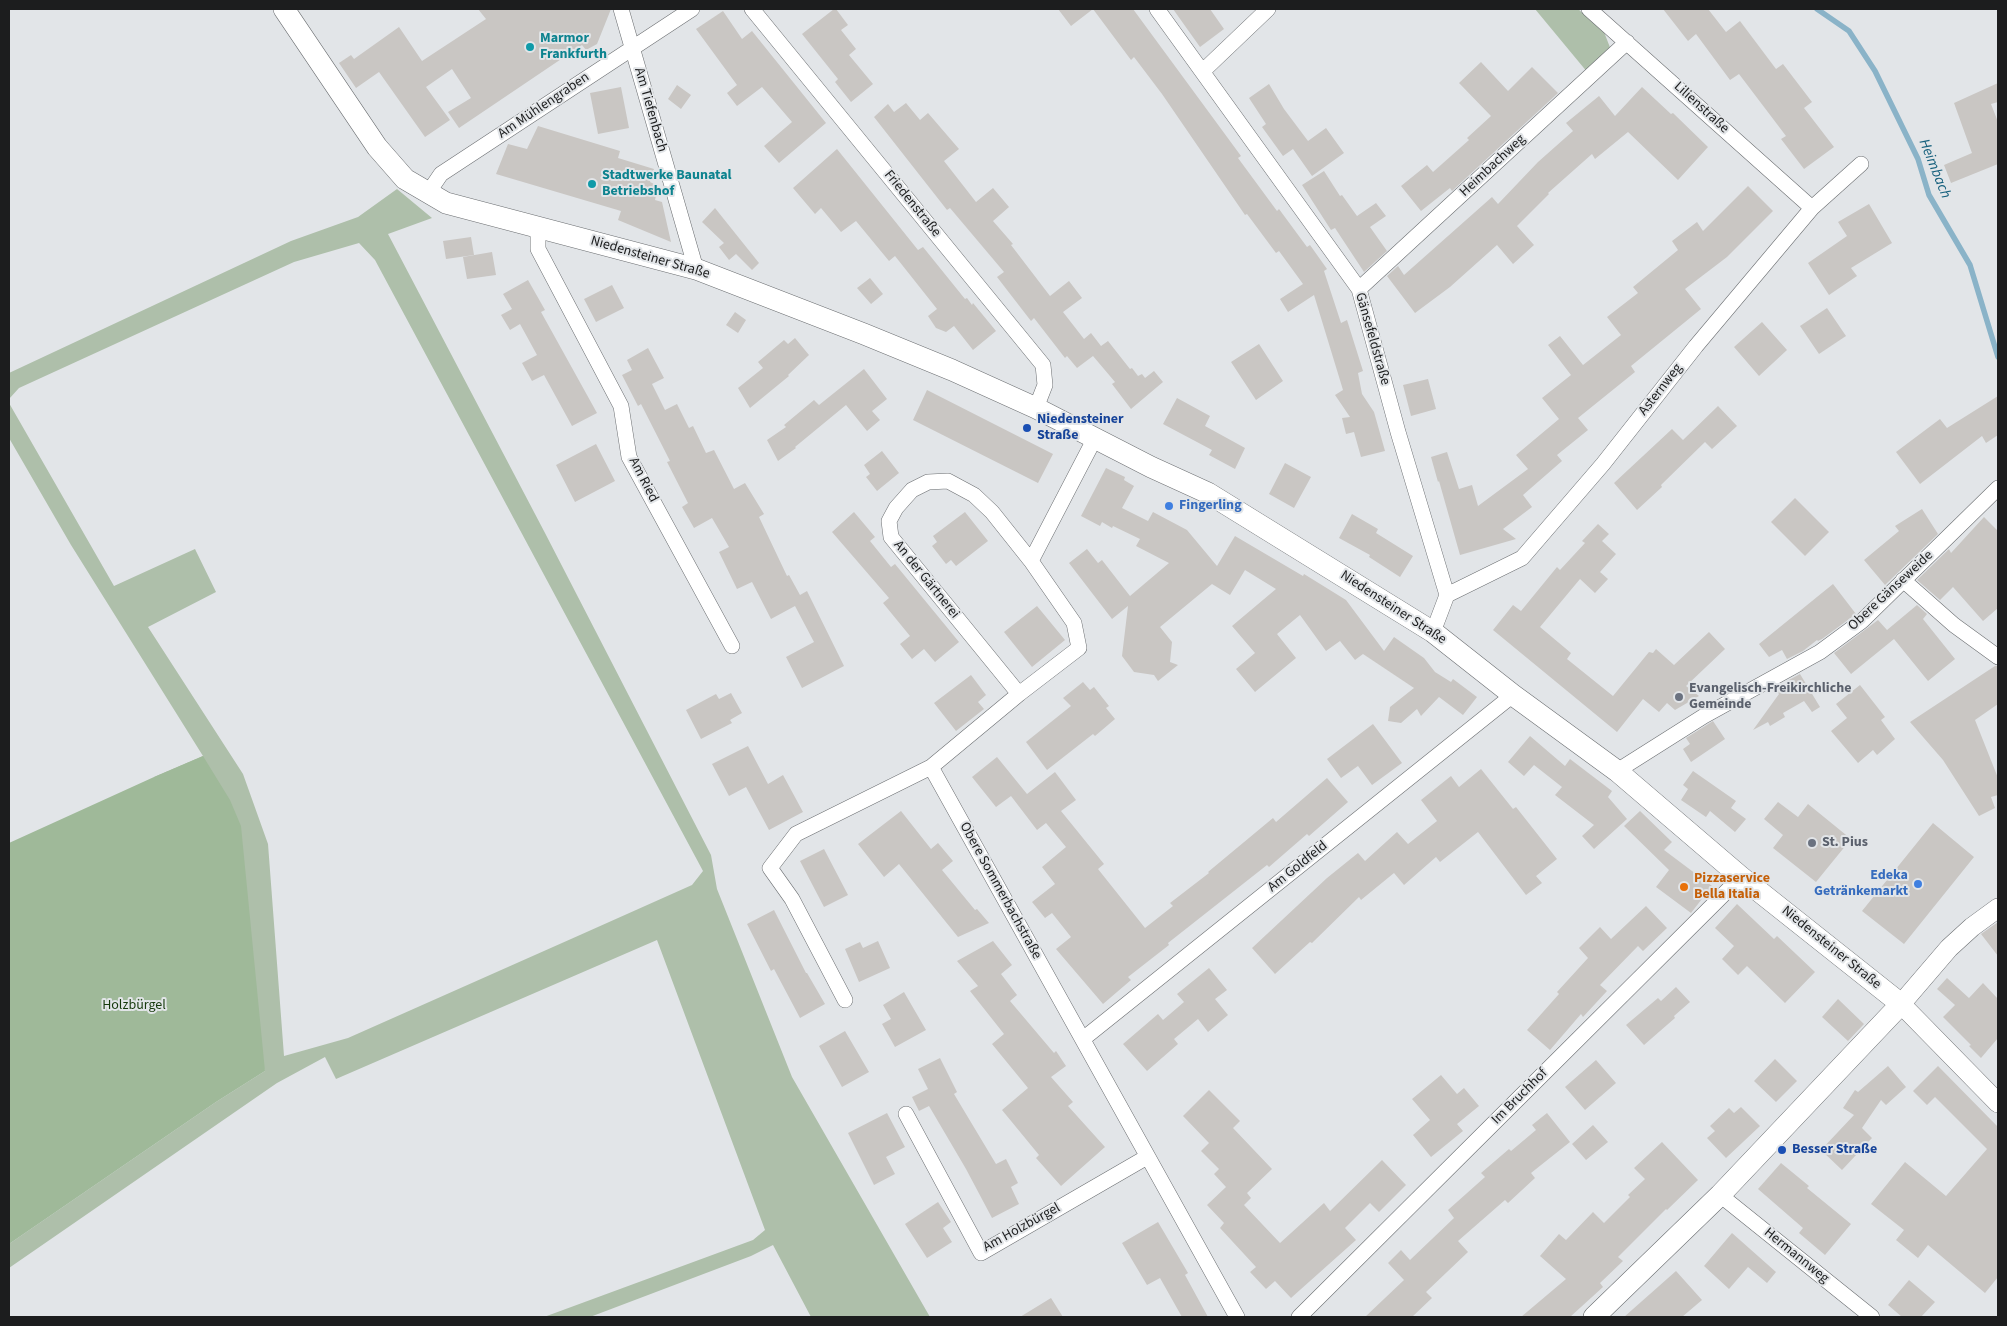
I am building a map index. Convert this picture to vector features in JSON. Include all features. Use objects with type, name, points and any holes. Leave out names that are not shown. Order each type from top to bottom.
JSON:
[{"type":"main road","name":"Niedensteiner Straße","points":[[284,9],[377,147],[405,179],[446,203],[696,269],[882,341],[1036,408],[1151,467],[1208,493],[1433,632],[1513,695],[1617,771],[1741,877],[1901,1004]]},
{"type":"main road","points":[[1594,1317],[1720,1195],[1901,1004]]},
{"type":"street","name":"Am Tiefenbach","points":[[621,9],[696,269]]},
{"type":"street","name":"Am Mühlengraben","points":[[428,193],[442,174],[692,9]]},
{"type":"street","name":"Friedenstraße","points":[[752,9],[1043,365],[1045,385],[1036,408]]},
{"type":"street","name":"Gänsefeldstraße","points":[[1157,9],[1359,289],[1398,432],[1447,595]]},
{"type":"street","points":[[1203,71],[1268,9]]},
{"type":"street","name":"Lilienstraße","points":[[1589,9],[1812,208]]},
{"type":"street","name":"Heimbachweg","points":[[1359,289],[1627,42]]},
{"type":"street","name":"Asternweg","points":[[1447,595],[1522,558],[1603,464],[1696,346],[1812,208],[1861,164]]},
{"type":"street","name":"Am Ried","points":[[538,227],[538,249],[621,406],[629,457],[732,646]]},
{"type":"street","points":[[1032,561],[1095,438]]},
{"type":"street","name":"An der Gärtnerei","points":[[931,767],[1019,694],[1080,648],[1074,622],[1032,561],[992,512],[974,495],[948,481],[928,482],[912,490],[896,508],[889,521],[891,537],[1019,694]]},
{"type":"street","name":"Obere Gänseweide","points":[[1617,771],[1704,716],[1820,652],[1862,621],[1998,488]]},
{"type":"street","points":[[1903,580],[1954,625],[1998,657]]},
{"type":"street","points":[[1433,632],[1447,595]]},
{"type":"street","name":"Am Goldfeld","points":[[1083,1039],[1513,695]]},
{"type":"street","points":[[845,1000],[792,899],[770,868],[796,834],[931,767]]},
{"type":"street","name":"Obere Sommerbachstraße","points":[[931,767],[1237,1317]]},
{"type":"street","name":"Im Bruchhof","points":[[1299,1317],[1741,877]]},
{"type":"street","points":[[1901,1004],[1949,948],[1972,927],[1998,908]]},
{"type":"street","name":"Niedensteiner Straße","points":[[1901,1004],[1998,1103]]},
{"type":"street","name":"Am Holzbürgel","points":[[906,1114],[981,1253],[1147,1157]]},
{"type":"street","name":"Hermannweg","points":[[1720,1195],[1872,1317]]},
{"type":"green space","points":[[1535,9],[1578,9],[1604,32],[1611,50],[1588,73]]},
{"type":"green space","points":[[397,189],[432,218],[388,234],[711,855],[717,889],[792,1077],[930,1317],[811,1317],[773,1245],[751,1256],[590,1317],[544,1317],[753,1240],[765,1230],[657,940],[336,1079],[325,1057],[277,1083],[9,1268],[9,1244],[216,1102],[265,1071],[154,777],[203,756],[71,545],[9,438],[9,403],[114,586],[195,549],[216,592],[148,627],[243,774],[268,844],[284,1056],[348,1038],[692,885],[703,871],[375,260],[359,243],[294,262],[19,388],[9,399],[9,373],[291,241],[358,217]]},
{"type":"green space","name":"Holzbürgel","points":[[203,756],[230,800],[241,826],[265,1071],[216,1102],[9,1244],[9,843]]},
{"type":"building","points":[[478,9],[611,9],[597,44],[586,50],[582,45],[459,128],[448,112],[471,98],[452,69],[426,87],[450,120],[425,137],[379,72],[356,88],[339,63],[351,55],[354,59],[399,27],[422,61],[486,19]]},
{"type":"building","points":[[836,9],[848,25],[841,30],[856,49],[849,55],[873,84],[851,102],[835,82],[838,79],[802,34]]},
{"type":"building","points":[[1058,9],[1093,9],[1071,26]]},
{"type":"building","points":[[1093,9],[1133,9],[1241,156],[1238,158],[1277,211],[1279,209],[1307,247],[1310,245],[1327,269],[1324,271],[1341,323],[1347,320],[1363,371],[1358,373],[1362,394],[1374,412],[1385,451],[1361,457],[1354,432],[1346,434],[1342,418],[1350,417],[1335,395],[1343,390],[1314,295],[1288,312],[1280,299],[1303,284],[1279,251],[1276,253],[1247,214],[1245,215],[1162,94],[1134,57],[1131,60]]},
{"type":"building","points":[[1173,9],[1210,9],[1224,29],[1200,47]]},
{"type":"building","points":[[1663,9],[1708,9],[1726,32],[1740,21],[1776,69],[1783,64],[1812,102],[1804,108],[1834,147],[1804,169],[1781,139],[1786,136],[1739,74],[1730,80],[1696,34],[1688,41]]},
{"type":"building","points":[[723,11],[742,39],[752,31],[826,123],[779,163],[764,146],[792,122],[762,87],[737,106],[727,93],[737,85],[696,29]]},
{"type":"building","points":[[1481,62],[1508,91],[1532,67],[1558,93],[1452,191],[1450,188],[1421,211],[1401,186],[1427,165],[1433,172],[1469,140],[1467,138],[1491,116],[1459,83]]},
{"type":"building","points":[[1998,83],[1998,102],[1991,104],[1998,122],[1998,164],[1951,183],[1944,165],[1972,153],[1954,103]]},
{"type":"building","points":[[1269,84],[1284,109],[1308,141],[1326,128],[1344,153],[1312,176],[1293,149],[1283,156],[1262,127],[1266,124],[1249,98]]},
{"type":"building","points":[[677,85],[691,95],[681,109],[668,99]]},
{"type":"building","points":[[621,87],[629,128],[598,134],[590,93]]},
{"type":"building","points":[[1642,87],[1671,114],[1673,113],[1708,147],[1678,180],[1628,132],[1595,159],[1592,154],[1548,193],[1517,226],[1534,245],[1513,264],[1497,245],[1450,287],[1415,313],[1387,276],[1398,266],[1404,275],[1492,197],[1498,204],[1538,162],[1573,131],[1566,123],[1599,96],[1615,116]]},
{"type":"building","points":[[906,103],[920,120],[928,113],[959,149],[944,161],[976,202],[993,188],[1009,207],[993,221],[1013,244],[1011,245],[1050,296],[1069,281],[1082,298],[1063,312],[1084,339],[1091,333],[1101,346],[1108,341],[1130,369],[1132,368],[1138,376],[1142,374],[1145,378],[1154,371],[1163,382],[1131,409],[1112,384],[1115,382],[1093,356],[1077,368],[1067,356],[1065,358],[1034,318],[1031,321],[997,277],[1004,272],[950,208],[947,210],[874,117],[888,104],[894,112]]},
{"type":"building","name":"Stadtwerke Baunatal Betriebshof","points":[[538,126],[620,151],[618,158],[654,169],[650,182],[658,186],[655,200],[662,202],[671,242],[618,220],[621,211],[496,174],[508,144],[527,149]]},
{"type":"building","points":[[837,149],[918,250],[923,247],[965,299],[967,298],[972,305],[973,303],[996,331],[973,350],[954,326],[946,332],[936,328],[928,316],[937,309],[895,256],[889,261],[856,221],[841,232],[821,208],[815,214],[793,188]]},
{"type":"building","points":[[1324,171],[1340,196],[1342,195],[1357,216],[1376,203],[1386,216],[1370,227],[1387,251],[1364,272],[1335,228],[1331,230],[1302,185]]},
{"type":"building","points":[[1748,186],[1773,211],[1727,257],[1685,289],[1701,309],[1631,366],[1635,372],[1578,418],[1588,430],[1557,455],[1562,461],[1523,495],[1532,507],[1503,529],[1516,539],[1460,555],[1431,457],[1447,452],[1459,489],[1472,485],[1478,506],[1528,469],[1516,455],[1559,419],[1542,398],[1571,375],[1548,345],[1560,336],[1583,365],[1621,335],[1607,317],[1638,293],[1633,287],[1678,250],[1672,241],[1697,222],[1703,231]]},
{"type":"building","points":[[1869,204],[1892,243],[1851,268],[1857,276],[1829,295],[1808,263],[1847,236],[1838,222]]},
{"type":"building","points":[[715,208],[759,263],[752,270],[736,254],[729,260],[719,247],[724,243],[702,222]]},
{"type":"building","points":[[471,237],[474,255],[446,259],[443,241]]},
{"type":"building","points":[[492,252],[496,275],[467,279],[463,257]]},
{"type":"building","points":[[870,278],[883,294],[871,304],[857,288]]},
{"type":"building","points":[[528,280],[545,310],[541,312],[597,413],[572,426],[544,375],[532,381],[522,363],[537,355],[520,324],[510,330],[501,315],[512,309],[503,294]]},
{"type":"building","points":[[612,285],[624,308],[596,322],[584,299]]},
{"type":"building","points":[[1827,308],[1846,336],[1819,354],[1800,326]]},
{"type":"building","points":[[735,312],[746,320],[738,333],[726,325]]},
{"type":"building","points":[[1762,322],[1787,350],[1759,376],[1734,347]]},
{"type":"building","points":[[795,338],[809,355],[789,376],[750,408],[738,388],[763,368],[758,362],[784,340],[788,344]]},
{"type":"building","points":[[1259,344],[1283,381],[1256,400],[1231,362]]},
{"type":"building","points":[[648,348],[664,378],[652,384],[665,410],[677,404],[689,428],[693,426],[706,453],[714,450],[734,489],[745,483],[764,514],[759,517],[787,576],[789,575],[800,595],[807,591],[844,666],[802,688],[786,657],[814,642],[795,606],[771,619],[752,582],[737,589],[719,552],[729,547],[712,518],[694,528],[682,507],[688,503],[667,462],[670,461],[641,404],[638,406],[622,375],[632,370],[627,360]]},
{"type":"building","points":[[864,369],[887,399],[872,411],[880,420],[867,431],[846,405],[778,461],[767,440],[786,427],[784,425],[814,400],[819,405]]},
{"type":"building","points":[[1428,379],[1436,409],[1411,416],[1403,385]]},
{"type":"building","points":[[927,390],[1053,454],[1038,483],[913,420]]},
{"type":"building","points":[[1998,396],[1998,435],[1986,443],[1982,436],[1920,484],[1896,452],[1940,419],[1947,428]]},
{"type":"building","points":[[1177,398],[1210,416],[1205,426],[1245,448],[1235,469],[1209,455],[1212,450],[1163,424]]},
{"type":"building","points":[[1718,406],[1737,426],[1712,449],[1705,442],[1637,510],[1614,483],[1672,429],[1683,440]]},
{"type":"building","points":[[596,444],[615,481],[575,502],[556,465]]},
{"type":"building","points":[[882,451],[899,473],[877,491],[866,477],[870,474],[864,465]]},
{"type":"building","points":[[1285,463],[1311,477],[1294,508],[1269,494]]},
{"type":"building","points":[[1106,468],[1125,477],[1124,480],[1134,486],[1122,508],[1148,521],[1153,512],[1187,530],[1217,566],[1235,536],[1303,576],[1304,574],[1346,600],[1384,651],[1394,637],[1424,658],[1435,672],[1451,682],[1453,679],[1477,697],[1463,715],[1439,697],[1421,716],[1417,709],[1401,723],[1388,721],[1390,707],[1414,688],[1363,654],[1355,660],[1340,641],[1326,651],[1300,615],[1277,634],[1296,658],[1255,692],[1236,669],[1255,653],[1232,626],[1276,589],[1245,570],[1230,595],[1212,584],[1160,627],[1172,642],[1170,662],[1178,665],[1158,681],[1154,675],[1134,672],[1122,656],[1128,606],[1112,619],[1069,563],[1087,549],[1098,563],[1102,560],[1130,596],[1169,563],[1136,546],[1140,539],[1102,522],[1100,526],[1081,516]]},
{"type":"building","points":[[1795,498],[1829,532],[1805,556],[1771,522]]},
{"type":"building","points":[[1922,509],[1938,534],[1885,585],[1864,560],[1899,531],[1895,526]]},
{"type":"building","points":[[854,512],[875,537],[870,541],[891,567],[895,564],[959,642],[935,662],[924,649],[912,659],[900,644],[910,636],[883,603],[889,598],[832,532]]},
{"type":"building","points":[[965,512],[988,541],[956,566],[951,560],[946,564],[932,546],[937,542],[933,536]]},
{"type":"building","points":[[1352,514],[1378,529],[1376,533],[1413,556],[1400,577],[1369,557],[1370,555],[1339,538]]},
{"type":"building","points":[[1984,517],[1998,531],[1998,608],[1983,621],[1953,587],[1940,600],[1917,580],[1949,549],[1951,553]]},
{"type":"building","points":[[1598,524],[1609,534],[1602,541],[1616,554],[1600,572],[1608,579],[1595,593],[1580,579],[1540,627],[1571,653],[1567,659],[1613,696],[1649,652],[1653,653],[1656,649],[1674,665],[1709,632],[1725,649],[1686,686],[1699,696],[1675,710],[1667,703],[1659,712],[1643,699],[1617,732],[1493,630],[1513,605],[1521,611],[1557,567],[1560,570],[1585,543],[1582,541]]},
{"type":"building","points":[[1833,584],[1856,614],[1822,639],[1817,640],[1803,651],[1787,659],[1782,650],[1769,657],[1759,644]]},
{"type":"building","points":[[1917,605],[1927,614],[1923,619],[1955,659],[1928,681],[1894,639],[1851,674],[1834,653],[1878,620],[1887,630]]},
{"type":"building","points":[[1037,606],[1065,640],[1032,667],[1004,632]]},
{"type":"building","points":[[1995,666],[1998,666],[1998,704],[1975,720],[1998,778],[1998,795],[1991,797],[1995,808],[1979,816],[1943,760],[1910,722]]},
{"type":"building","points":[[1800,674],[1820,707],[1812,712],[1804,701],[1783,713],[1785,717],[1770,726],[1768,722],[1753,730],[1779,694],[1776,691],[1790,683],[1787,681]]},
{"type":"building","points":[[971,675],[986,695],[978,702],[984,709],[956,731],[934,703]]},
{"type":"building","points":[[1083,682],[1090,690],[1094,687],[1109,706],[1106,708],[1115,719],[1095,736],[1093,734],[1047,770],[1026,742],[1071,706],[1063,698]]},
{"type":"building","points":[[1860,685],[1885,717],[1881,720],[1895,739],[1877,755],[1873,750],[1858,763],[1831,731],[1847,718],[1836,704]]},
{"type":"building","points":[[731,693],[742,713],[730,720],[732,723],[701,739],[686,710],[716,694],[719,699]]},
{"type":"building","points":[[1713,721],[1725,739],[1691,762],[1683,749],[1690,744],[1686,738]]},
{"type":"building","points":[[1373,724],[1402,763],[1372,785],[1358,766],[1341,778],[1327,759]]},
{"type":"building","points":[[1530,736],[1565,766],[1570,759],[1612,791],[1608,797],[1627,819],[1594,849],[1582,836],[1594,825],[1555,795],[1562,787],[1534,765],[1524,776],[1508,762]]},
{"type":"building","points":[[748,746],[768,784],[783,775],[803,812],[769,830],[746,787],[729,796],[712,764]]},
{"type":"building","points":[[997,757],[1027,794],[1055,772],[1076,800],[1061,811],[1104,864],[1098,869],[1145,928],[1173,906],[1170,903],[1209,873],[1273,818],[1276,822],[1327,778],[1348,802],[1309,836],[1307,834],[1269,867],[1267,865],[1168,943],[1169,945],[1128,977],[1131,980],[1103,1004],[1056,949],[1071,937],[1052,913],[1045,918],[1032,902],[1055,884],[1042,867],[1066,847],[1046,823],[1037,830],[1011,796],[996,807],[972,777]]},
{"type":"building","points":[[1481,769],[1513,809],[1516,807],[1557,859],[1536,876],[1542,883],[1526,895],[1478,832],[1440,862],[1436,857],[1404,885],[1394,873],[1361,900],[1359,897],[1312,943],[1310,942],[1275,974],[1252,948],[1327,878],[1358,853],[1365,861],[1397,832],[1408,844],[1437,821],[1421,800],[1451,776],[1459,787]]},
{"type":"building","points":[[1693,771],[1736,801],[1731,808],[1746,819],[1735,832],[1710,811],[1706,817],[1681,800],[1688,789],[1683,785]]},
{"type":"building","name":"St. Pius","points":[[1778,802],[1798,817],[1808,804],[1851,839],[1816,882],[1773,848],[1783,835],[1764,819]]},
{"type":"building","points":[[901,811],[931,849],[938,843],[953,861],[942,870],[975,910],[977,909],[989,923],[958,937],[899,864],[884,877],[858,844]]},
{"type":"building","points":[[1640,811],[1672,842],[1664,850],[1712,886],[1691,913],[1656,887],[1669,870],[1624,826]]},
{"type":"building","name":"Edeka Getränkemarkt","points":[[1933,823],[1974,857],[1904,944],[1862,911]]},
{"type":"building","points":[[824,849],[848,895],[824,907],[800,861]]},
{"type":"building","points":[[1737,904],[1774,939],[1777,936],[1815,972],[1785,1003],[1747,966],[1738,975],[1722,959],[1734,946],[1715,928]]},
{"type":"building","points":[[1646,906],[1667,928],[1643,951],[1638,946],[1600,985],[1607,991],[1583,1017],[1581,1014],[1550,1050],[1527,1030],[1559,994],[1557,992],[1588,958],[1579,948],[1600,927],[1611,939]]},
{"type":"building","points":[[774,910],[806,973],[825,1004],[800,1018],[774,969],[771,971],[747,924]]},
{"type":"building","points":[[1998,922],[1998,956],[1981,934]]},
{"type":"building","points":[[878,941],[890,968],[859,982],[845,949],[860,942],[863,948]]},
{"type":"building","points":[[993,941],[1012,965],[1001,974],[1017,995],[1010,1001],[1054,1053],[1056,1051],[1066,1066],[1051,1077],[1073,1102],[1068,1106],[1105,1147],[1061,1186],[1036,1158],[1039,1155],[1002,1110],[1028,1088],[992,1044],[1004,1034],[970,991],[978,986],[957,961]]},
{"type":"building","points":[[1209,968],[1227,990],[1215,999],[1228,1015],[1208,1032],[1198,1019],[1174,1039],[1178,1044],[1147,1071],[1123,1044],[1158,1014],[1163,1020],[1184,1002],[1177,994]]},
{"type":"building","points":[[1947,978],[1969,998],[1983,983],[1998,999],[1998,1038],[1981,1058],[1969,1046],[1971,1045],[1943,1017],[1955,1005],[1937,989]]},
{"type":"building","points":[[1676,987],[1690,1002],[1644,1045],[1626,1025],[1658,998],[1661,1001]]},
{"type":"building","points":[[904,992],[926,1030],[895,1047],[882,1024],[891,1019],[883,1005]]},
{"type":"building","points":[[1838,999],[1864,1024],[1848,1041],[1822,1017]]},
{"type":"building","points":[[845,1031],[869,1072],[842,1087],[819,1046]]},
{"type":"building","points":[[940,1058],[957,1092],[954,1094],[996,1164],[1006,1159],[1018,1183],[1011,1187],[1019,1204],[992,1218],[929,1106],[919,1111],[912,1097],[928,1089],[918,1069]]},
{"type":"building","points":[[1775,1059],[1797,1081],[1776,1102],[1754,1081]]},
{"type":"building","points":[[1596,1060],[1616,1083],[1585,1110],[1565,1087]]},
{"type":"building","points":[[1888,1066],[1906,1087],[1886,1105],[1881,1100],[1862,1128],[1872,1138],[1842,1170],[1821,1150],[1854,1115],[1843,1108],[1855,1090],[1858,1092]]},
{"type":"building","points":[[1938,1066],[1998,1127],[1998,1277],[1985,1293],[1928,1245],[1918,1258],[1896,1240],[1904,1230],[1871,1204],[1905,1162],[1946,1196],[1987,1149],[1935,1097],[1927,1105],[1913,1091]]},
{"type":"building","points":[[1441,1075],[1457,1094],[1464,1088],[1479,1106],[1457,1124],[1463,1131],[1431,1157],[1413,1135],[1430,1120],[1412,1099]]},
{"type":"building","points":[[1209,1090],[1240,1121],[1233,1128],[1272,1169],[1247,1193],[1251,1198],[1244,1205],[1280,1243],[1324,1203],[1330,1211],[1382,1160],[1406,1185],[1379,1212],[1370,1203],[1345,1228],[1356,1240],[1291,1298],[1275,1281],[1266,1289],[1250,1272],[1256,1267],[1220,1228],[1224,1223],[1207,1205],[1226,1187],[1214,1174],[1219,1169],[1201,1151],[1209,1143],[1183,1116]]},
{"type":"building","points":[[1741,1107],[1760,1126],[1726,1158],[1707,1138],[1715,1131],[1710,1126],[1729,1108],[1734,1113]]},
{"type":"building","points":[[887,1113],[905,1147],[886,1157],[895,1174],[874,1185],[848,1133]]},
{"type":"building","points":[[1547,1113],[1570,1142],[1531,1173],[1535,1178],[1508,1203],[1505,1200],[1458,1241],[1468,1252],[1426,1292],[1432,1298],[1412,1317],[1365,1317],[1404,1280],[1388,1263],[1401,1250],[1410,1260],[1454,1218],[1448,1210],[1485,1177],[1481,1173],[1509,1149],[1511,1151],[1536,1130],[1532,1125]]},
{"type":"building","points":[[1593,1125],[1608,1142],[1586,1160],[1572,1144]]},
{"type":"building","points":[[1662,1142],[1698,1180],[1618,1257],[1623,1261],[1600,1283],[1603,1287],[1570,1317],[1521,1317],[1566,1279],[1540,1256],[1559,1234],[1566,1240],[1593,1212],[1604,1223],[1630,1197],[1628,1195],[1645,1179],[1634,1168]]},
{"type":"building","points":[[1781,1163],[1809,1186],[1807,1188],[1851,1224],[1825,1255],[1799,1233],[1803,1228],[1758,1189]]},
{"type":"building","points":[[938,1202],[951,1222],[943,1228],[952,1242],[927,1258],[905,1224]]},
{"type":"building","points":[[1158,1222],[1188,1273],[1185,1275],[1208,1317],[1182,1317],[1160,1278],[1147,1285],[1122,1243]]},
{"type":"building","points":[[1732,1233],[1776,1272],[1767,1283],[1748,1267],[1729,1289],[1704,1266]]},
{"type":"building","points":[[1676,1271],[1702,1300],[1682,1317],[1624,1317]]},
{"type":"building","points":[[1909,1280],[1935,1302],[1921,1317],[1902,1317],[1888,1305]]},
{"type":"building","points":[[1051,1298],[1063,1317],[1020,1317]]},
{"type":"waterway","name":"Heimbach","points":[[1817,9],[1849,31],[1875,71],[1918,159],[1929,195],[1970,265],[1998,357]]},
{"type":"place","name":"Marmor Frankfurth","points":[[530,47]]},
{"type":"place","name":"Stadtwerke Baunatal Betriebshof","points":[[592,184]]},
{"type":"place","name":"Niedensteiner Straße","points":[[1027,428]]},
{"type":"place","name":"Fingerling","points":[[1169,506]]},
{"type":"place","name":"Evangelisch-Freikirchliche Gemeinde","points":[[1679,697]]},
{"type":"place","name":"St. Pius","points":[[1812,843]]},
{"type":"place","name":"Edeka Getränkemarkt","points":[[1918,884]]},
{"type":"place","name":"Pizzaservice Bella Italia","points":[[1684,887]]},
{"type":"place","name":"Besser Straße","points":[[1782,1150]]}]
